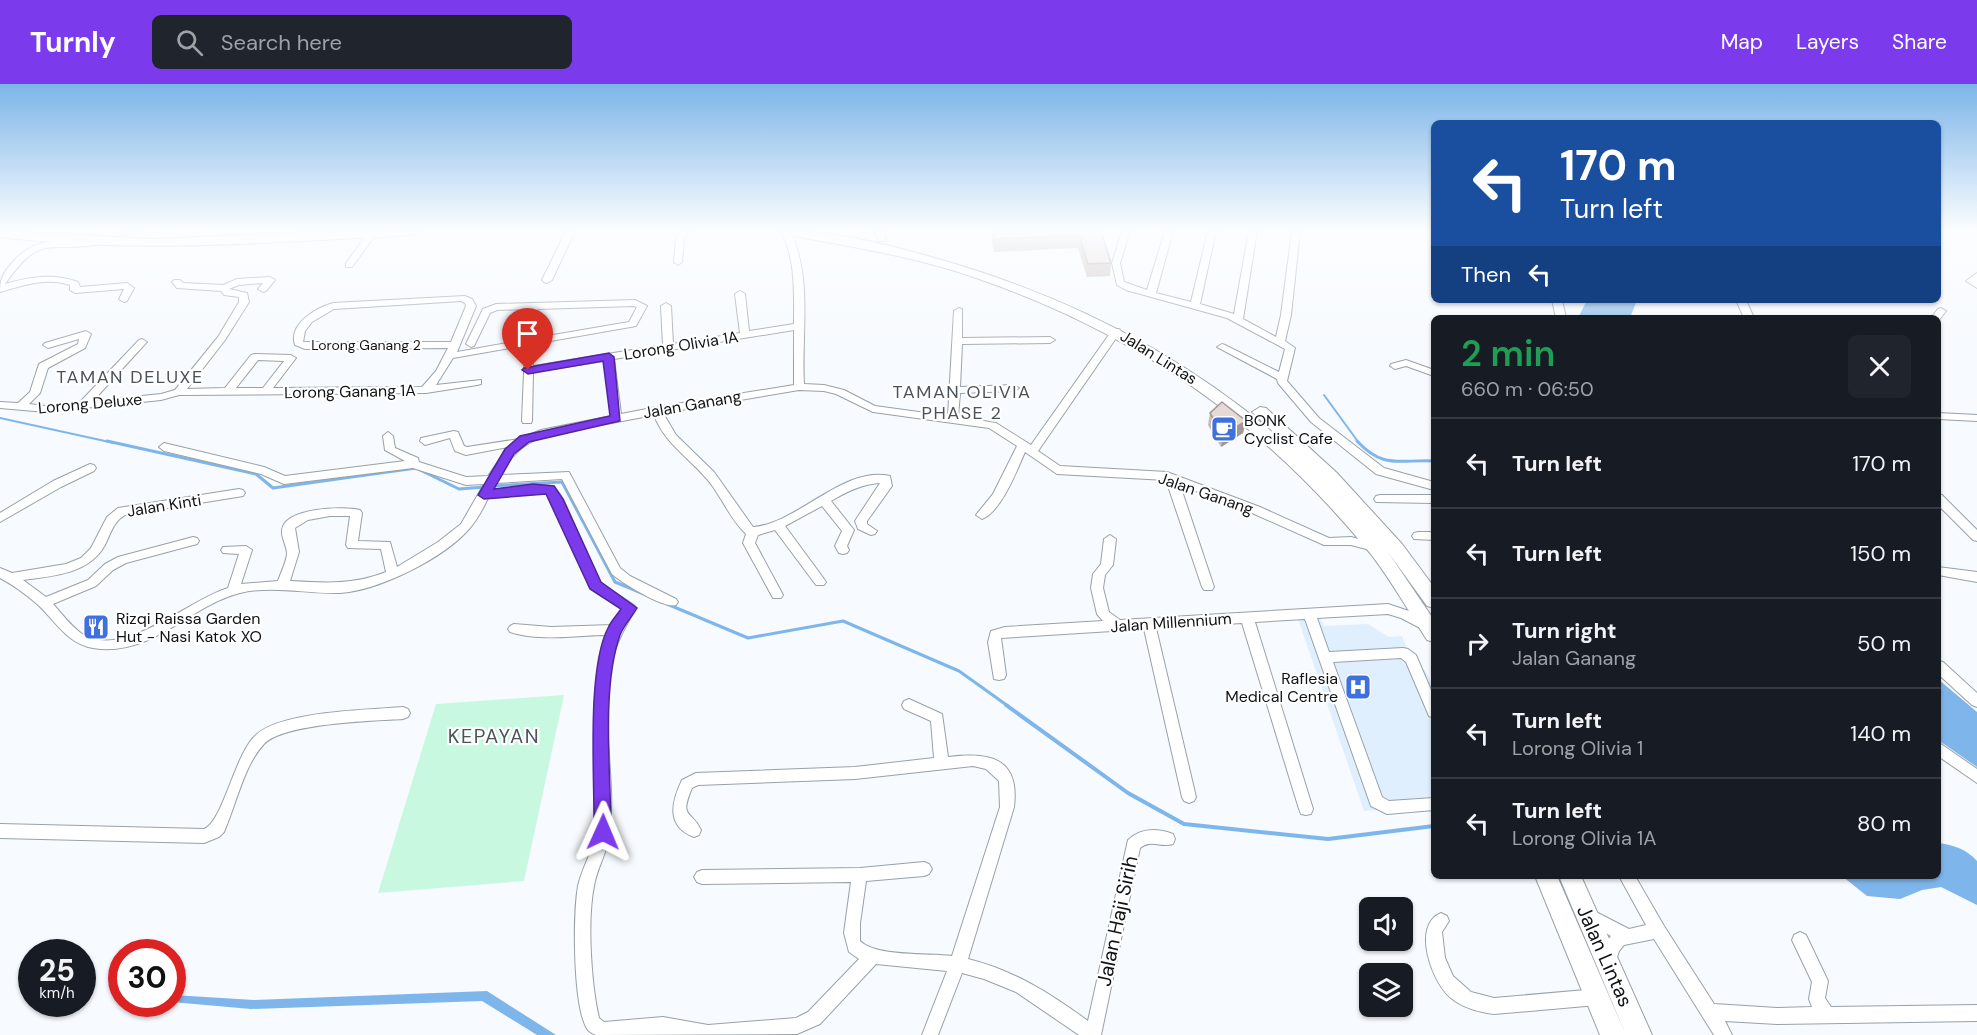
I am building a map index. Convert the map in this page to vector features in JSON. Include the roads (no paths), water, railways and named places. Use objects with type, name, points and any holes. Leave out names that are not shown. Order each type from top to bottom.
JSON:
[{"type":"highway","name":"Jalan Lintas","points":[[985,275],[1033,293],[1149,343],[1263,431],[1355,524],[1404,588],[1431,630]]},
{"type":"highway","name":"Jalan Lintas","points":[[1012,275],[1043,286],[1149,343],[1240,397],[1312,458],[1387,538],[1431,597]]},
{"type":"highway","name":"Jalan Lintas","points":[[1547,879],[1613,1035]]},
{"type":"highway","name":"Jalan Lintas","points":[[1571,879],[1639,1035]]},
{"type":"street","points":[[547,280],[549,275]]},
{"type":"street","points":[[795,275],[798,291],[799,387]]},
{"type":"street","points":[[1118,275],[1120,283],[1238,320],[1280,342],[1291,350],[1281,377],[1284,385],[1315,420],[1380,471],[1431,485]]},
{"type":"street","points":[[1151,294],[1156,275]]},
{"type":"street","points":[[1194,306],[1201,275]]},
{"type":"street","points":[[1238,320],[1246,275]]},
{"type":"street","points":[[1280,342],[1288,312],[1290,275]]},
{"type":"street","points":[[1977,276],[1971,281],[1977,285]]},
{"type":"street","points":[[0,287],[37,280],[72,283],[76,286],[75,290],[127,286],[129,288],[124,299]]},
{"type":"street","points":[[177,282],[180,286],[224,288],[237,282],[270,280],[263,289]]},
{"type":"street","points":[[179,392],[222,338],[245,299],[244,296],[227,293],[224,288]]},
{"type":"street","points":[[740,294],[745,334]]},
{"type":"street","name":"Lorong Ganang 2","points":[[453,345],[305,346],[296,340],[315,313],[333,306],[462,298],[469,301],[471,306]]},
{"type":"street","points":[[448,356],[633,324],[642,309],[635,303],[496,307],[486,311],[471,344]]},
{"type":"street","name":"Lorong Ganang 1A","points":[[179,392],[425,390],[433,382],[448,356],[471,306]]},
{"type":"street","points":[[518,344],[535,306]]},
{"type":"street","points":[[666,306],[668,347]]},
{"type":"street","points":[[953,418],[959,311]]},
{"type":"street","name":"Lorong Olivia 1A","points":[[528,370],[799,326]]},
{"type":"street","points":[[982,515],[998,496],[1027,449],[1116,330]]},
{"type":"street","points":[[20,407],[35,393],[43,366],[82,346],[86,334],[48,345]]},
{"type":"street","points":[[957,340],[1050,339]]},
{"type":"street","points":[[83,405],[142,342]]},
{"type":"street","points":[[1222,347],[1281,377]]},
{"type":"street","points":[[527,422],[528,350]]},
{"type":"street","points":[[228,392],[255,357],[291,358],[265,392]]},
{"type":"street","points":[[609,357],[616,418]]},
{"type":"street","points":[[1395,366],[1407,363],[1431,373]]},
{"type":"street","points":[[425,390],[477,382]]},
{"type":"street","name":"Jalan Ganang","points":[[425,441],[454,434],[459,448],[466,451],[519,442],[542,433],[657,410],[799,387],[832,390],[873,409],[992,425],[1057,470],[1155,474],[1172,478],[1256,510],[1328,542],[1346,540],[1374,547]]},
{"type":"street","points":[[955,390],[1014,388]]},
{"type":"street","name":"Lorong Deluxe","points":[[0,405],[46,409],[161,397],[179,392]]},
{"type":"street","points":[[657,410],[662,424],[671,437],[710,474],[748,530],[753,532],[777,524],[860,483],[886,479],[886,486],[861,521],[862,526],[870,531]]},
{"type":"street","points":[[1941,416],[1977,418]]},
{"type":"street","points":[[388,436],[390,450],[420,465],[463,481],[489,486],[549,489],[557,499],[595,586],[630,608],[614,630],[606,658],[603,701],[603,832],[585,888],[586,978],[591,1018],[596,1027],[604,1030],[663,1025],[697,1033],[797,1026],[814,1018],[872,957]]},
{"type":"street","points":[[5,575],[43,603],[77,636],[91,643],[106,645],[124,643],[147,635],[233,590],[283,586],[352,587],[392,573],[432,552],[462,530],[471,520],[489,486],[519,442]]},
{"type":"street","points":[[164,447],[264,471],[284,480],[420,465]]},
{"type":"street","points":[[0,518],[57,484],[90,468]]},
{"type":"street","points":[[489,486],[559,474],[567,476],[616,571],[626,579],[672,602]]},
{"type":"street","points":[[1172,478],[1208,586]]},
{"type":"street","name":"Jalan Kinti","points":[[5,575],[84,562],[94,553],[112,517],[122,511],[239,493]]},
{"type":"street","points":[[1380,499],[1431,499]]},
{"type":"street","points":[[824,500],[848,530],[841,546],[843,550]]},
{"type":"street","points":[[1941,501],[1974,531]]},
{"type":"street","points":[[283,586],[293,552],[288,531],[290,526],[303,518],[327,513],[356,513],[352,545],[386,545],[388,565],[392,573]]},
{"type":"street","points":[[777,524],[820,582]]},
{"type":"street","points":[[1346,540],[1355,530],[1355,524]]},
{"type":"street","points":[[753,532],[749,543],[777,595]]},
{"type":"street","points":[[1418,536],[1431,536]]},
{"type":"street","points":[[1110,539],[1107,565],[1099,574],[1097,588],[1103,614],[1117,625]]},
{"type":"street","points":[[43,603],[92,584],[109,567],[122,560],[193,541]]},
{"type":"street","points":[[227,550],[246,550],[233,590]]},
{"type":"street","points":[[1941,571],[1977,577]]},
{"type":"street","points":[[1388,609],[1396,602],[1404,588]]},
{"type":"street","name":"Jalan Millennium","points":[[999,675],[994,642],[999,633],[1388,609],[1405,614],[1431,631]]},
{"type":"street","points":[[1309,613],[1376,801],[1386,808],[1431,804]]},
{"type":"street","points":[[1247,617],[1306,809]]},
{"type":"street","points":[[1149,623],[1189,797]]},
{"type":"street","points":[[514,629],[535,632],[575,629],[614,630]]},
{"type":"street","points":[[1325,657],[1396,652],[1411,659],[1431,705]]},
{"type":"street","points":[[1941,669],[1977,701]]},
{"type":"street","points":[[909,705],[937,718],[942,763]]},
{"type":"street","points":[[0,831],[160,836],[209,834],[219,827],[253,751],[266,734],[295,724],[403,713]]},
{"type":"street","points":[[1941,750],[1977,777]]},
{"type":"street","points":[[694,830],[679,815],[683,792],[691,780],[855,773],[973,760],[992,764],[1006,778],[1009,790],[1005,814],[958,964],[930,1035]]},
{"type":"street","name":"Jalan Haji Sirih","points":[[1093,1035],[1133,845],[1141,838],[1152,836],[1168,839]]},
{"type":"street","points":[[702,877],[860,875],[924,869]]},
{"type":"street","points":[[860,875],[852,938],[859,951],[872,957],[958,964],[987,972],[1030,989],[1093,1035]]},
{"type":"street","points":[[1629,879],[1658,931],[1712,1012],[1724,1035]]},
{"type":"street","points":[[1585,911],[1601,924],[1625,935]]},
{"type":"street","points":[[1441,921],[1434,929],[1436,952],[1450,987],[1460,998],[1478,1005],[1494,1006],[1597,997]]},
{"type":"street","points":[[1608,962],[1615,942],[1625,935],[1658,931]]},
{"type":"street","points":[[1800,940],[1817,973],[1820,988],[1817,999],[1826,1015]]},
{"type":"street","points":[[1712,1012],[1826,1015],[1977,1013]]},
{"type":"water","points":[[1586,303],[1636,303],[1631,315],[1580,315]]},
{"type":"water","points":[[1941,682],[1977,712],[1977,767],[1941,742]]},
{"type":"water","points":[[1941,844],[1959,848],[1969,853],[1977,861],[1977,905],[1941,887],[1922,890],[1900,899],[1867,896],[1846,879],[1941,879]]},
{"type":"water","points":[[487,991],[556,1035],[537,1035],[482,1001],[251,1009],[186,1003],[186,996],[254,1000]]},
{"type":"waterway","points":[[1324,395],[1359,442]]},
{"type":"waterway","points":[[0,418],[114,443]]},
{"type":"waterway","points":[[107,441],[256,474],[273,488],[416,468],[459,489],[485,487]]},
{"type":"waterway","points":[[1359,442],[1384,460],[1431,461]]},
{"type":"waterway","points":[[491,486],[562,482],[615,582],[644,594]]},
{"type":"waterway","points":[[667,604],[748,638],[843,621],[959,671],[1008,706]]},
{"type":"waterway","points":[[1006,705],[1128,793],[1184,824],[1328,839],[1431,826]]},
{"type":"place","name":"BONK Cyclist Cafe","points":[[1224,429]]},
{"type":"place","name":"Rizqi Raissa Garden Hut - Nasi Katok XO","points":[[96,627]]},
{"type":"place","name":"Raflesia Medical Centre","points":[[1358,687]]},
{"type":"district","name":"TAMAN DELUXE","points":[[130,377]]},
{"type":"district","name":"TAMAN OLIVIA PHASE 2","points":[[962,402]]},
{"type":"district","name":"KEPAYAN","points":[[494,736]]}]
